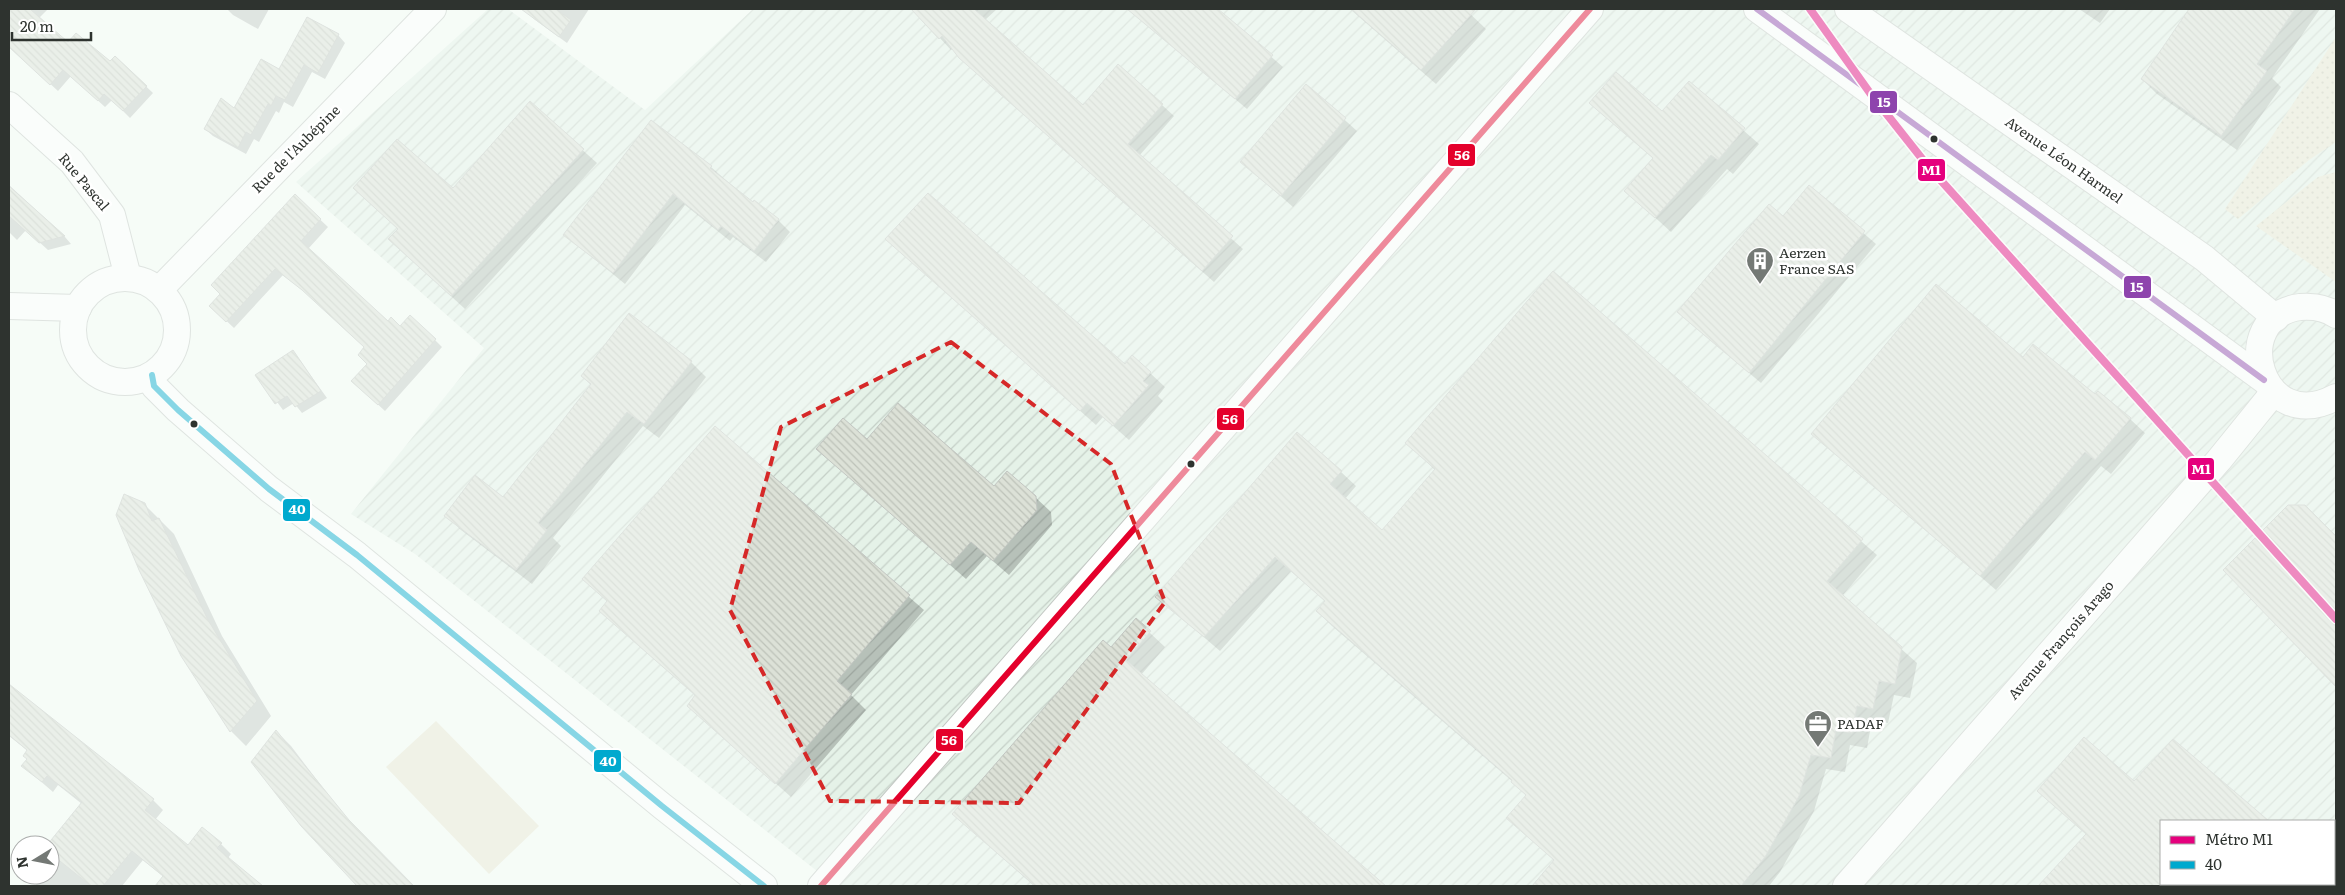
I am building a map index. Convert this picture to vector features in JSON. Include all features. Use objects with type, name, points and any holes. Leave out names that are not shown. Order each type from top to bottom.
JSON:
[{"type":"street","name":"Rue de l'Aubépine","points":[[160,290],[434,9]]},
{"type":"street","points":[[821,886],[1590,9]]},
{"type":"street","points":[[1757,9],[2269,386],[2288,402],[2305,406],[2332,407]]},
{"type":"street","name":"Avenue Léon Harmel","points":[[1848,9],[2204,258],[2276,318]]},
{"type":"street","name":"Rue Pascal","points":[[9,105],[72,162],[112,215],[128,277]]},
{"type":"street","points":[[128,277],[145,281],[160,290],[170,302],[176,318],[178,334],[174,350],[165,364],[152,375],[137,381],[120,382],[104,378],[91,369],[80,356],[74,341],[73,324],[78,308],[86,295],[98,285],[112,279],[128,277]]},
{"type":"street","points":[[9,306],[78,308]]},
{"type":"street","points":[[2269,386],[2259,364],[2259,346],[2265,331],[2276,318],[2291,309],[2313,306],[2330,310],[2336,315]]},
{"type":"street","points":[[152,375],[154,386],[178,410],[269,489],[356,555],[662,806],[764,886]]},
{"type":"street","name":"Avenue François Arago","points":[[1846,886],[2218,460],[2269,386]]},
{"type":"highlighted area","points":[[951,342],[1111,464],[1165,602],[1019,803],[830,801],[730,610],[781,427]]},
{"type":"shaded area","points":[[488,9],[508,9],[645,110],[753,9],[2336,9],[2336,886],[836,886],[415,554],[351,514],[484,348],[296,182]]},
{"type":"shaded area","points":[[2336,37],[2336,142],[2309,160],[2238,219],[2225,209]]},
{"type":"shaded area","points":[[2336,172],[2336,282],[2256,226],[2318,177]]},
{"type":"shaded area","points":[[436,721],[539,826],[489,874],[386,767]]},
{"type":"building","points":[[9,9],[30,9],[68,42],[76,33],[110,61],[115,56],[147,86],[123,111],[104,94],[98,101],[63,70],[50,85],[9,47]]},
{"type":"building","points":[[521,9],[556,9],[571,20],[559,37]]},
{"type":"building","points":[[911,9],[974,9],[1083,105],[1118,64],[1163,104],[1128,144],[1233,236],[1202,271],[959,58],[942,36],[939,39]]},
{"type":"building","points":[[1127,9],[1218,9],[1273,55],[1235,99]]},
{"type":"building","points":[[1351,9],[1476,9],[1421,70]]},
{"type":"building","points":[[2189,9],[2295,9],[2257,64],[2267,71],[2221,136],[2141,79]]},
{"type":"building","points":[[307,17],[339,34],[318,73],[304,65],[285,100],[276,96],[271,106],[268,104],[251,135],[246,132],[238,148],[204,129],[221,98],[234,108],[261,59],[279,69]]},
{"type":"building","points":[[1616,72],[1662,111],[1689,81],[1745,128],[1718,160],[1711,155],[1655,218],[1624,191],[1653,158],[1589,103]]},
{"type":"building","points":[[1306,84],[1346,118],[1281,196],[1240,162]]},
{"type":"building","points":[[530,101],[584,149],[451,296],[388,239],[398,229],[353,188],[397,139],[453,188]]},
{"type":"building","points":[[651,120],[712,166],[710,168],[753,202],[754,200],[779,219],[754,251],[721,226],[718,230],[673,194],[613,273],[563,235]]},
{"type":"building","name":"Aerzen France SAS","points":[[1809,185],[1865,231],[1749,373],[1677,312],[1769,204],[1783,216]]},
{"type":"building","points":[[9,186],[65,236],[39,243],[9,216]]},
{"type":"building","points":[[928,193],[1125,364],[1132,355],[1151,372],[1143,381],[1149,385],[1113,426],[1087,403],[1080,411],[885,239]]},
{"type":"building","points":[[295,194],[321,219],[301,241],[388,321],[391,317],[400,326],[410,315],[436,339],[378,405],[351,381],[367,364],[358,355],[364,347],[302,290],[275,269],[226,322],[209,306],[220,294],[211,285]]},
{"type":"building","points":[[1553,271],[1863,539],[1827,581],[1902,647],[1895,684],[1879,681],[1873,709],[1857,706],[1852,733],[1836,730],[1831,758],[1811,755],[1799,796],[1765,857],[1741,886],[1532,886],[1554,860],[1506,818],[1526,795],[1511,782],[1512,780],[1316,611],[1325,601],[1275,557],[1204,637],[1155,597],[1297,432],[1342,471],[1330,484],[1382,530],[1435,469],[1405,443]]},
{"type":"building","points":[[1936,284],[2023,357],[2033,344],[2095,394],[2098,391],[2131,418],[2095,460],[2085,452],[1980,576],[1811,434]]},
{"type":"building","points":[[629,313],[692,361],[644,424],[627,412],[538,523],[547,530],[516,570],[444,516],[475,475],[503,497],[591,384],[581,376]]},
{"type":"building","points":[[293,350],[321,391],[295,407],[287,396],[275,404],[255,375]]},
{"type":"building","points":[[898,403],[994,486],[1007,471],[1036,496],[1037,510],[993,561],[971,542],[950,565],[816,449],[843,418],[867,439]]},
{"type":"building","points":[[715,426],[910,595],[837,681],[852,694],[775,784],[687,706],[695,695],[599,611],[607,601],[582,579]]},
{"type":"building","points":[[124,494],[145,503],[152,521],[159,518],[208,620],[257,701],[230,732],[181,656],[139,570],[116,515]]},
{"type":"building","points":[[2288,505],[2305,505],[2336,536],[2336,687],[2223,570]]},
{"type":"building","points":[[1136,618],[1151,631],[1126,660],[1386,886],[1035,886],[952,814],[1103,640],[1111,647]]},
{"type":"building","points":[[9,684],[154,799],[145,810],[188,845],[202,827],[222,843],[217,848],[263,886],[155,886],[163,876],[132,851],[103,886],[91,886],[60,861],[60,835],[55,835],[82,802],[47,776],[42,782],[21,766],[27,759],[23,756],[27,750],[9,735]]},
{"type":"building","points":[[276,730],[349,820],[414,886],[357,886],[301,826],[251,762]]},
{"type":"building","points":[[2084,737],[2134,781],[2173,739],[2268,820],[2160,820],[2161,886],[2038,886],[2086,834],[2037,791]]},
{"type":"metro line","name":"M1","points":[[1810,9],[1870,93],[1927,165],[2336,619]]},
{"type":"transit line","name":"56","points":[[821,886],[1590,9]]},
{"type":"transit line","name":"15","points":[[1757,9],[2264,380]]},
{"type":"transit line","name":"40","points":[[152,375],[154,386],[178,410],[269,489],[357,555],[662,806],[764,886]]},
{"type":"place","name":"Aerzen France SAS","points":[[1760,285]]},
{"type":"place","name":"PADAF","points":[[1818,748]]}]
